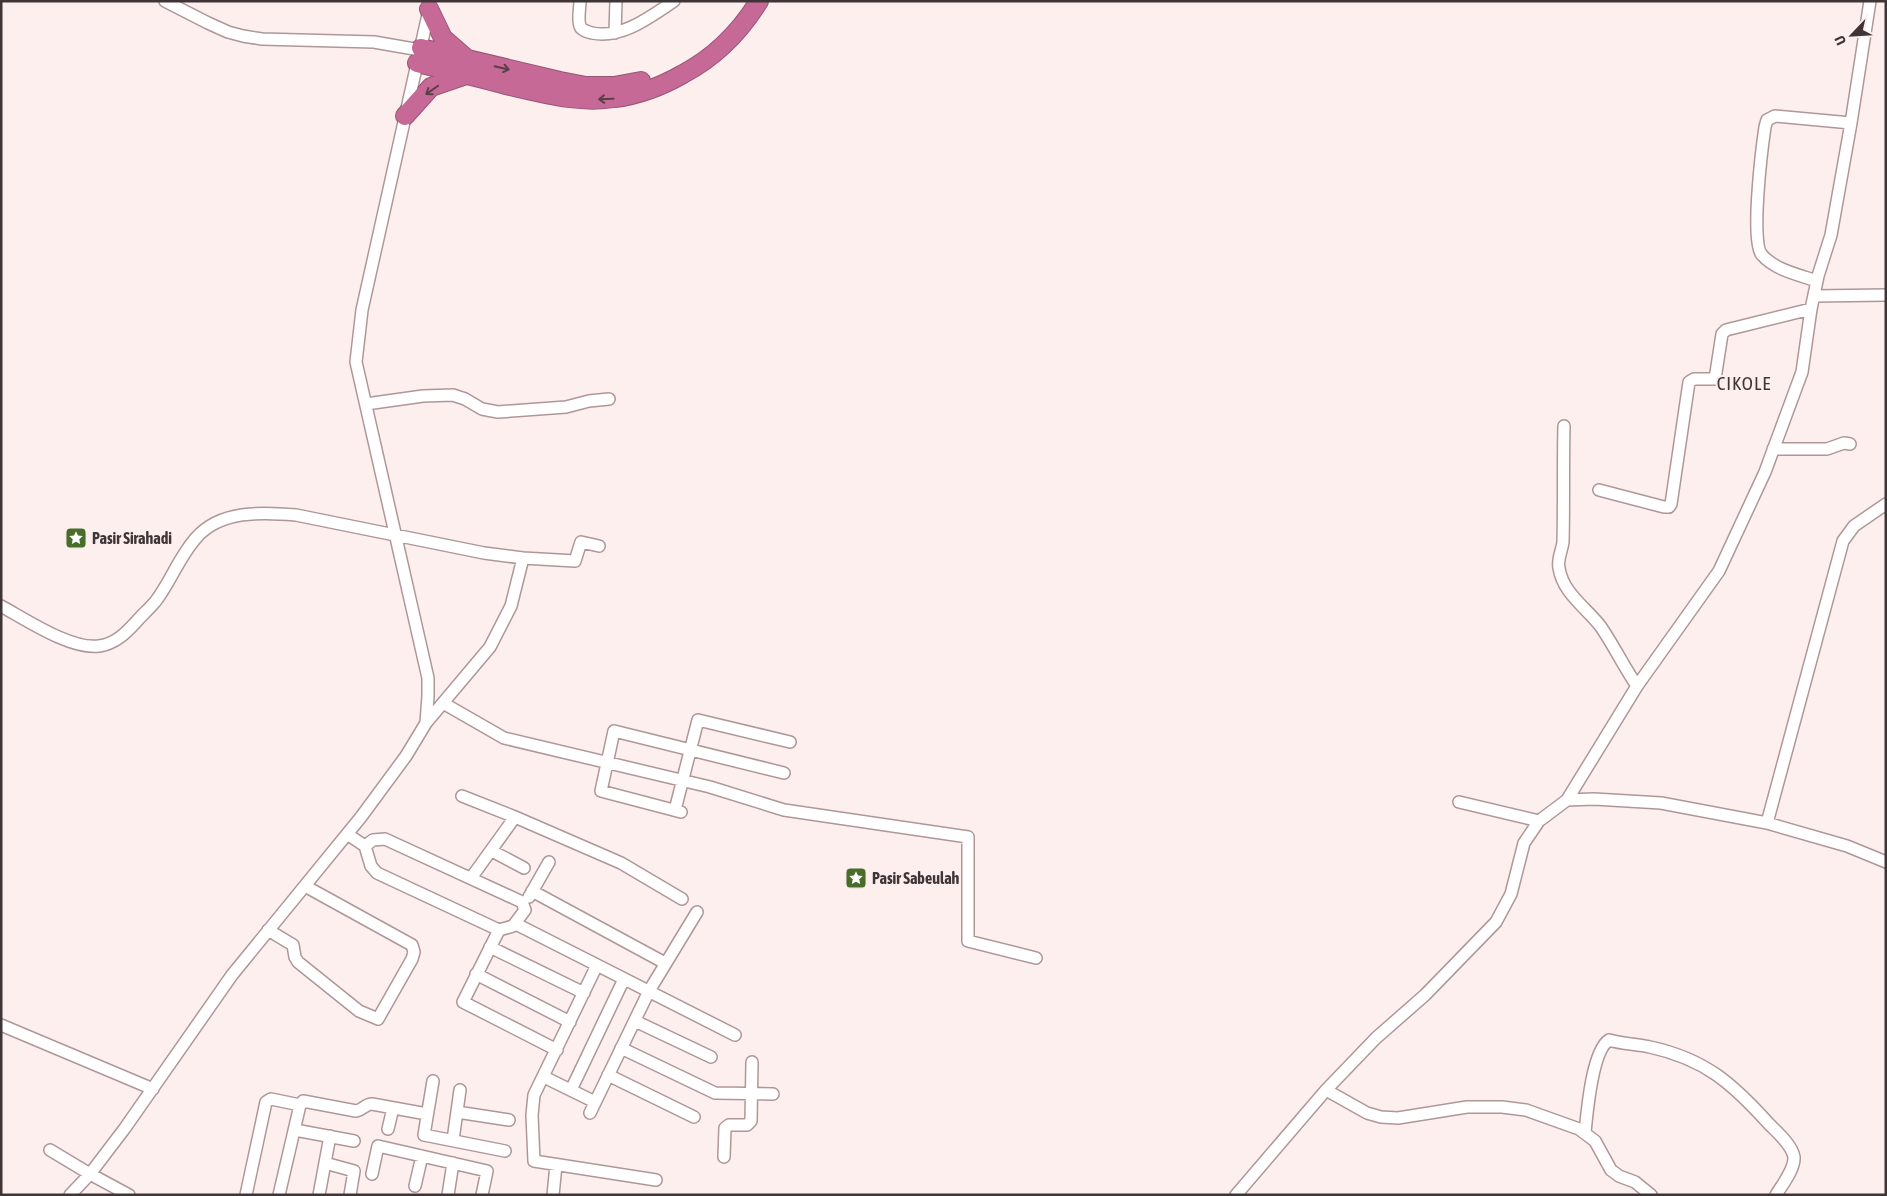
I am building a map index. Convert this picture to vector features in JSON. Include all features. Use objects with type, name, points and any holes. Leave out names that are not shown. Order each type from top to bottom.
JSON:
[{"type":"highway","points":[[405,116],[431,87],[467,67],[586,86],[614,86],[642,81],[666,72],[692,58],[728,25],[746,1]]},
{"type":"highway","points":[[419,54],[467,67],[558,97],[585,100],[614,99],[643,92],[696,67],[718,51],[736,33],[759,1]]},
{"type":"highway","points":[[430,5],[443,38],[467,67]]},
{"type":"street","points":[[165,1],[228,32],[243,36],[374,42],[419,54]]},
{"type":"street","points":[[580,1],[580,23],[583,30],[598,34],[615,33],[643,22],[674,1]]},
{"type":"street","points":[[615,33],[616,1]]},
{"type":"street","points":[[1236,1195],[1326,1090],[1376,1038],[1425,995],[1496,922],[1511,894],[1524,843],[1539,821],[1567,800],[1637,686],[1719,571],[1765,472],[1802,372],[1811,309],[1830,235],[1851,123],[1870,1]]},
{"type":"street","points":[[426,723],[428,678],[356,362],[362,310],[430,5]]},
{"type":"street","points":[[1817,281],[1784,269],[1764,257],[1759,249],[1758,205],[1765,126],[1767,120],[1775,116],[1851,123]]},
{"type":"street","points":[[1814,296],[1886,295]]},
{"type":"street","points":[[1600,490],[1657,506],[1669,507],[1671,504],[1689,382],[1694,379],[1715,379],[1722,334],[1726,330],[1811,309]]},
{"type":"street","points":[[366,404],[423,396],[453,396],[465,399],[482,409],[498,412],[566,407],[589,401],[609,399]]},
{"type":"street","points":[[1564,426],[1563,545],[1558,567],[1564,584],[1599,625],[1637,686]]},
{"type":"street","points":[[1773,449],[1826,449],[1844,443],[1850,444]]},
{"type":"street","points":[[1767,822],[1843,541],[1854,526],[1886,504]]},
{"type":"street","points":[[1,606],[59,638],[76,644],[98,647],[112,642],[124,634],[155,602],[195,538],[208,527],[235,516],[272,513],[296,515],[484,553],[523,558],[575,561],[581,542],[599,546]]},
{"type":"street","points":[[70,1195],[90,1174],[153,1089],[232,975],[347,834],[406,756],[426,723],[490,647],[511,606],[523,558]]},
{"type":"street","points":[[443,703],[504,738],[683,780],[784,810],[968,837],[968,941],[1036,958]]},
{"type":"street","points":[[784,773],[690,750],[614,731],[601,790],[678,811],[683,780],[690,750],[698,720],[790,742]]},
{"type":"street","points":[[462,796],[621,863],[682,899]]},
{"type":"street","points":[[1567,800],[1594,799],[1661,804],[1767,822],[1847,846],[1886,862]]},
{"type":"street","points":[[1459,802],[1539,821]]},
{"type":"street","points":[[471,878],[515,817]]},
{"type":"street","points":[[347,834],[365,846],[371,866],[377,873],[499,930],[510,928],[516,924],[525,910],[524,905],[549,862]]},
{"type":"street","points":[[365,846],[373,840],[385,839],[522,902],[524,905]]},
{"type":"street","points":[[492,851],[524,868]]},
{"type":"street","points":[[268,930],[293,945],[298,962],[359,1011],[378,1019],[412,959],[414,952],[412,945],[410,942],[305,886]]},
{"type":"street","points":[[532,891],[665,962]]},
{"type":"street","points":[[590,1113],[649,991],[696,912]]},
{"type":"street","points":[[516,924],[735,1035]]},
{"type":"street","points":[[499,930],[463,1002],[557,1050]]},
{"type":"street","points":[[490,947],[584,993]]},
{"type":"street","points":[[597,965],[534,1095],[534,1161],[656,1180]]},
{"type":"street","points":[[476,974],[570,1022]]},
{"type":"street","points":[[571,1090],[624,978]]},
{"type":"street","points":[[635,1021],[710,1057]]},
{"type":"street","points":[[1,1024],[153,1089]]},
{"type":"street","points":[[1585,1133],[1590,1086],[1600,1050],[1606,1042],[1609,1040],[1626,1045],[1648,1047],[1686,1057],[1706,1067],[1728,1082],[1763,1116],[1791,1149],[1794,1158],[1792,1166],[1776,1195]]},
{"type":"street","points":[[621,1048],[716,1093],[774,1094]]},
{"type":"street","points":[[724,1158],[724,1130],[729,1125],[749,1124],[751,1121],[752,1062]]},
{"type":"street","points":[[608,1076],[694,1118]]},
{"type":"street","points":[[544,1077],[596,1102]]},
{"type":"street","points":[[432,1081],[424,1135],[505,1151]]},
{"type":"street","points":[[453,1140],[460,1090]]},
{"type":"street","points":[[1326,1090],[1367,1113],[1381,1117],[1398,1118],[1467,1107],[1502,1107],[1526,1110],[1579,1129],[1585,1133],[1600,1147],[1611,1170],[1619,1176],[1635,1182],[1651,1195]]},
{"type":"street","points":[[246,1195],[266,1102],[271,1099],[300,1105]]},
{"type":"street","points":[[279,1195],[300,1105],[303,1101],[307,1100],[356,1111],[360,1111],[368,1104],[427,1114]]},
{"type":"street","points":[[388,1128],[393,1108]]},
{"type":"street","points":[[457,1112],[510,1120]]},
{"type":"street","points":[[295,1130],[354,1141]]},
{"type":"street","points":[[319,1195],[330,1136]]},
{"type":"street","points":[[372,1174],[378,1146],[487,1171],[482,1195]]},
{"type":"street","points":[[50,1150],[129,1195]]},
{"type":"street","points":[[415,1186],[422,1156]]},
{"type":"street","points":[[448,1195],[454,1163]]},
{"type":"street","points":[[325,1164],[354,1170],[350,1195]]},
{"type":"street","points":[[553,1195],[556,1164]]},
{"type":"place","name":"Pasir Sirahadi","points":[[76,538]]},
{"type":"place","name":"Pasir Sabeulah","points":[[856,878]]},
{"type":"district","name":"CIKOLE","points":[[1744,383]]}]
